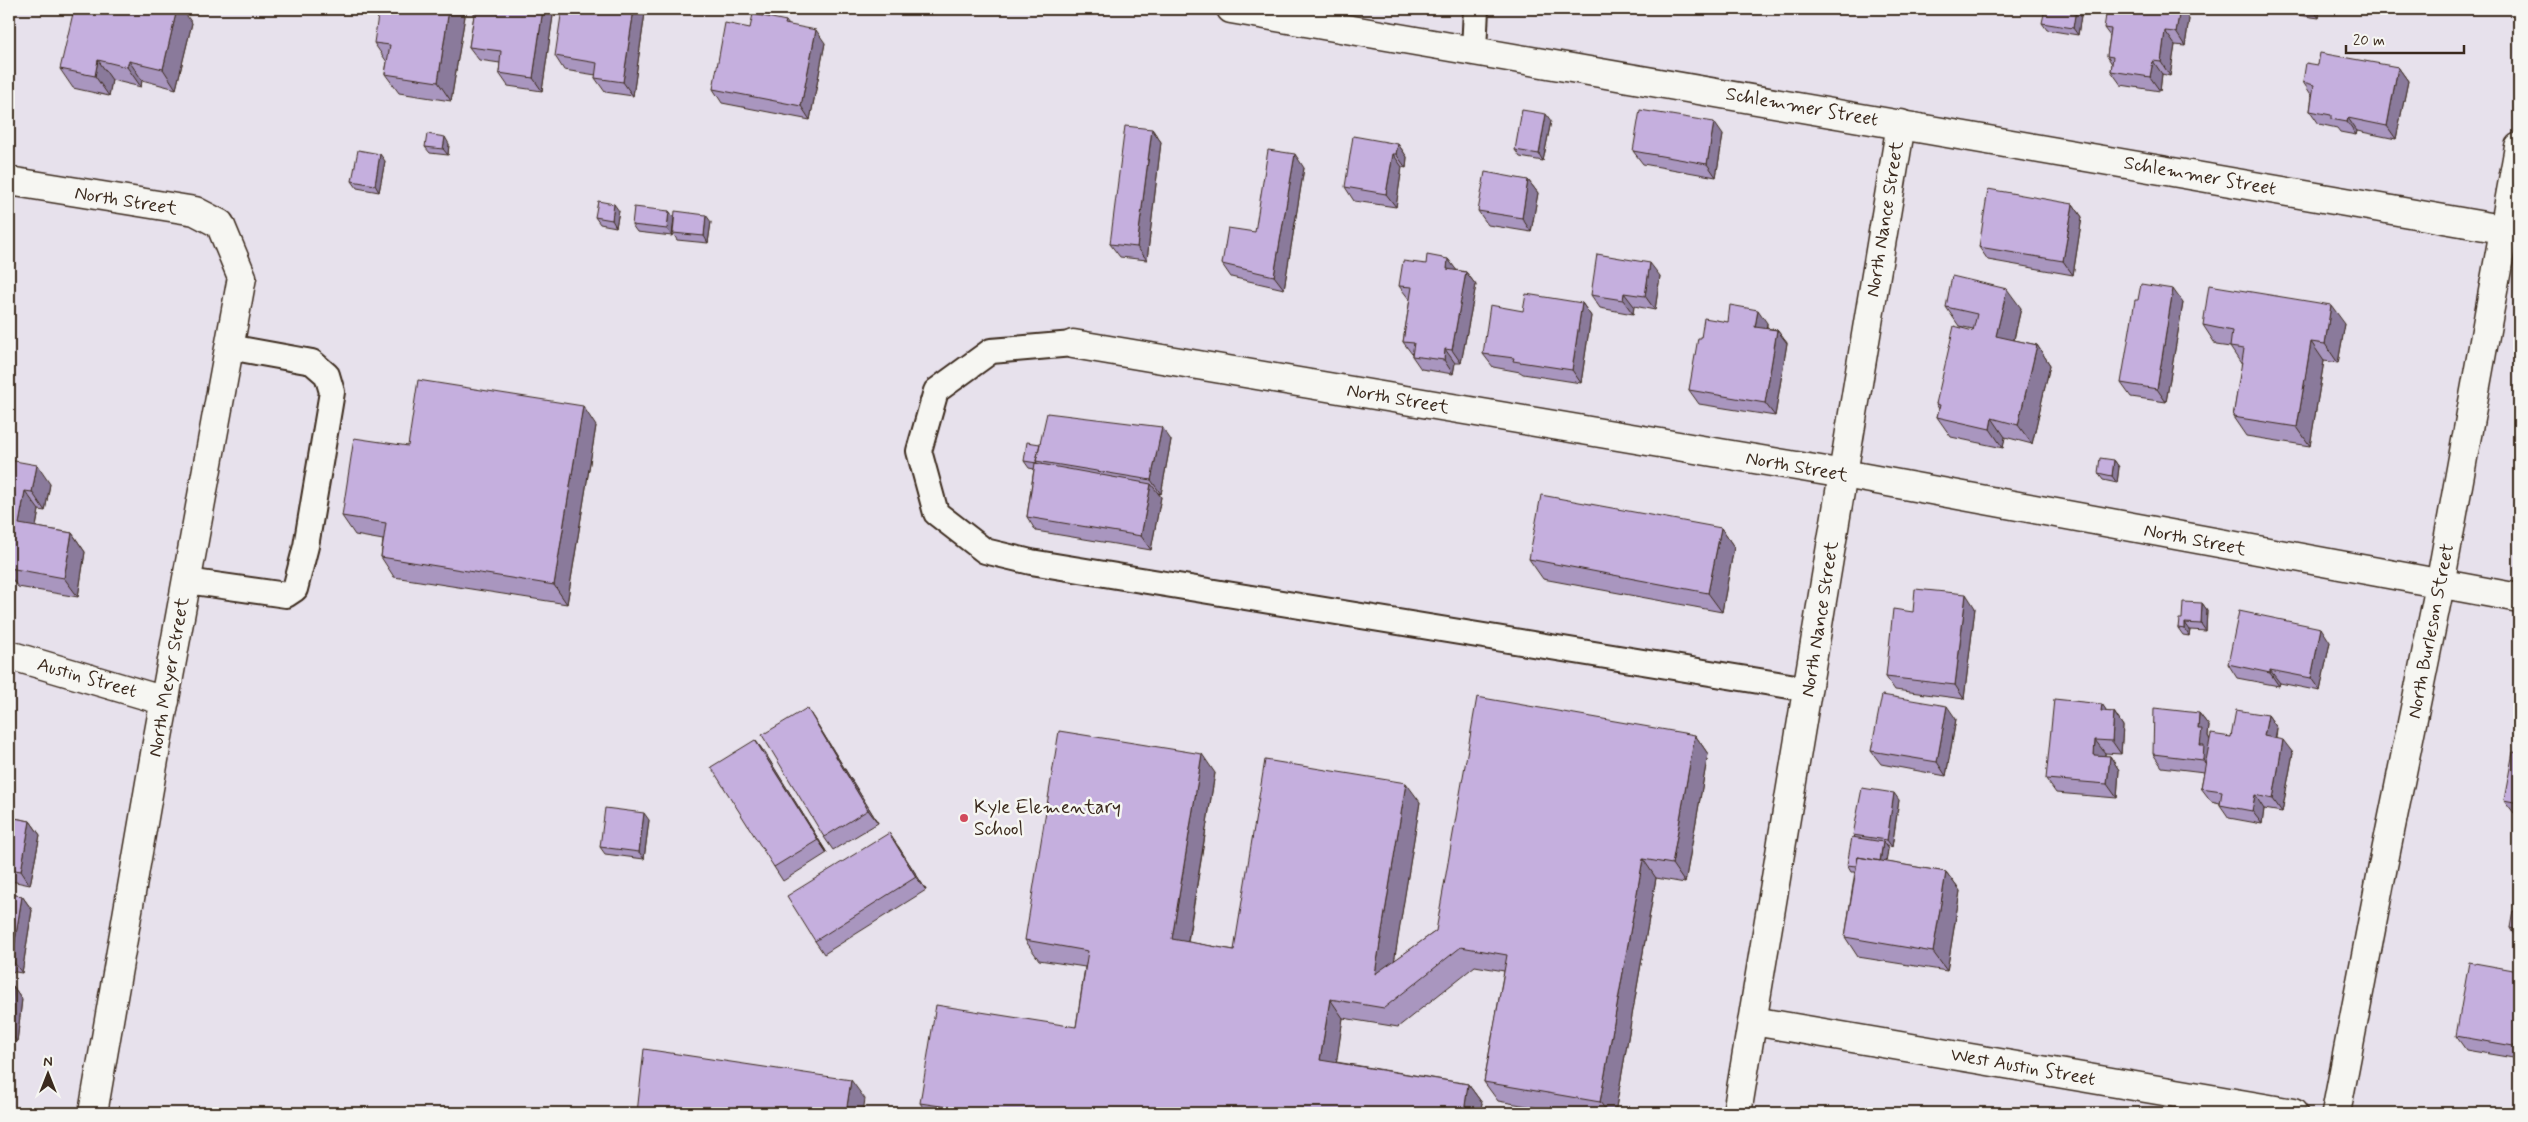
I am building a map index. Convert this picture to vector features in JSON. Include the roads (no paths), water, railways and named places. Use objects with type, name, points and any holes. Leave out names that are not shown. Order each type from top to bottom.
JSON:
[{"type":"street","name":"Schlemmer Street","points":[[1231,9],[2512,231]]},
{"type":"street","name":"North Nance Street","points":[[1737,1113],[1844,474],[1900,124]]},
{"type":"street","name":"North Burleson Street","points":[[2336,1113],[2385,857],[2512,231],[2519,147]]},
{"type":"street","name":"North Street","points":[[9,181],[195,211],[220,224],[229,243]]},
{"type":"street","name":"North Meyer Street","points":[[93,1113],[165,700],[242,277],[229,243]]},
{"type":"street","name":"North Street","points":[[1073,344],[1844,474],[2519,598]]},
{"type":"street","name":"Austin Street","points":[[9,655],[165,700]]},
{"type":"street","name":"West Austin Street","points":[[1753,1021],[2292,1113]]},
{"type":"lane","points":[[1474,50],[1476,9]]},
{"type":"lane","points":[[1073,344],[991,350],[936,391],[919,451],[936,513],[985,552],[1031,562],[1808,689]]},
{"type":"lane","points":[[187,581],[286,595],[295,589],[306,546],[332,392],[327,375],[312,362],[229,347]]},
{"type":"place","name":"Kyle Elementary School","points":[[964,818]]}]
